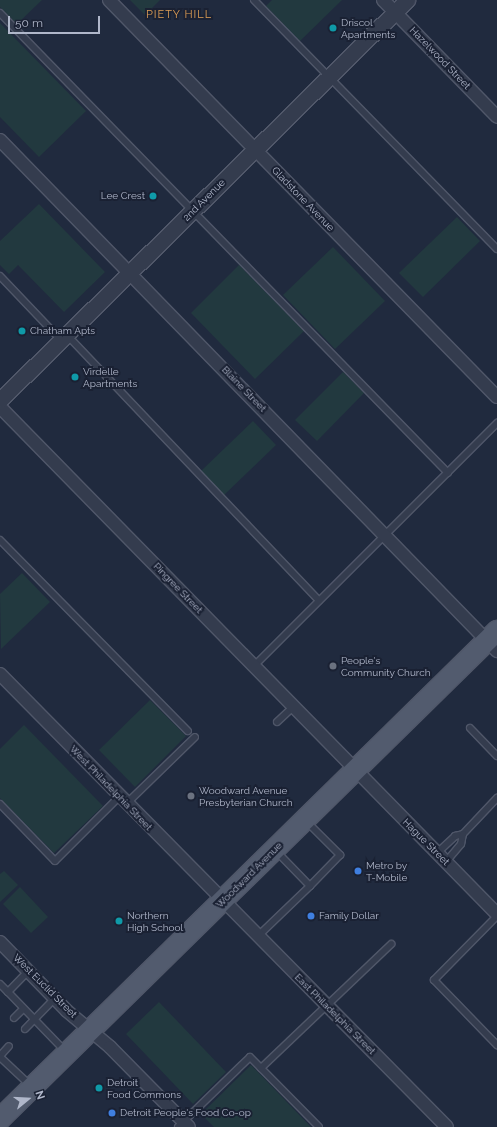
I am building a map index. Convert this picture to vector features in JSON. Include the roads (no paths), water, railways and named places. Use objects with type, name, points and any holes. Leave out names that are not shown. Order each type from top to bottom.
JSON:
[{"type":"main road","name":"Woodward Avenue","points":[[0,1119],[355,770],[494,641]]},
{"type":"street","name":"Gladstone Avenue","points":[[109,0],[497,397]]},
{"type":"street","name":"Hazelwood Street","points":[[383,0],[497,116]]},
{"type":"street","name":"2nd Avenue","points":[[0,400],[407,0]]},
{"type":"street","name":"Blaine Street","points":[[0,140],[386,534],[494,641]]},
{"type":"street","name":"Pingree Street","points":[[0,407],[355,770]]},
{"type":"street","name":"West Philadelphia Street","points":[[0,674],[223,900]]},
{"type":"street","name":"Hague Street","points":[[355,770],[497,915]]},
{"type":"street","name":"East Philadelphia Street","points":[[223,900],[447,1127]]},
{"type":"street","name":"West Euclid Street","points":[[0,942],[184,1125]]},
{"type":"lane","points":[[254,0],[497,249]]},
{"type":"lane","points":[[0,13],[194,210],[448,473]]},
{"type":"lane","points":[[0,276],[64,338],[319,601]]},
{"type":"lane","points":[[254,666],[497,423]]},
{"type":"lane","points":[[0,540],[188,731]]},
{"type":"lane","points":[[277,722],[293,707]]},
{"type":"lane","points":[[470,728],[497,756]]},
{"type":"lane","points":[[0,804],[56,860],[195,737]]},
{"type":"lane","points":[[441,858],[461,844],[463,834],[497,798]]},
{"type":"lane","points":[[258,936],[340,855],[305,820]]},
{"type":"lane","points":[[441,858],[455,836],[463,834]]},
{"type":"lane","points":[[275,849],[310,886]]},
{"type":"lane","points":[[497,915],[434,980],[497,1045]]},
{"type":"lane","points":[[261,1068],[326,1004],[391,944]]},
{"type":"lane","points":[[8,992],[28,971]]},
{"type":"lane","points":[[0,984],[67,1053]]},
{"type":"lane","points":[[25,1029],[55,998]]},
{"type":"lane","points":[[14,1018],[23,1009]]},
{"type":"lane","points":[[9,1046],[0,1056],[32,1087]]},
{"type":"lane","points":[[184,1125],[250,1057],[319,1127]]},
{"type":"place","name":"Driscol Apartments","points":[[333,28]]},
{"type":"place","name":"Lee Crest","points":[[153,196]]},
{"type":"place","name":"Chatham Apts","points":[[22,331]]},
{"type":"place","name":"Virdelle Apartments","points":[[75,377]]},
{"type":"place","name":"People's Community Church","points":[[333,666]]},
{"type":"place","name":"Woodward Avenue Presbyterian Church","points":[[191,796]]},
{"type":"place","name":"Metro by T-Mobile","points":[[358,871]]},
{"type":"place","name":"Family Dollar","points":[[311,916]]},
{"type":"place","name":"Northern High School","points":[[119,921]]},
{"type":"place","name":"Detroit Food Commons","points":[[99,1088]]},
{"type":"place","name":"Detroit People's Food Co-op","points":[[112,1113]]},
{"type":"district","name":"PIETY HILL","points":[[179,15]]}]
